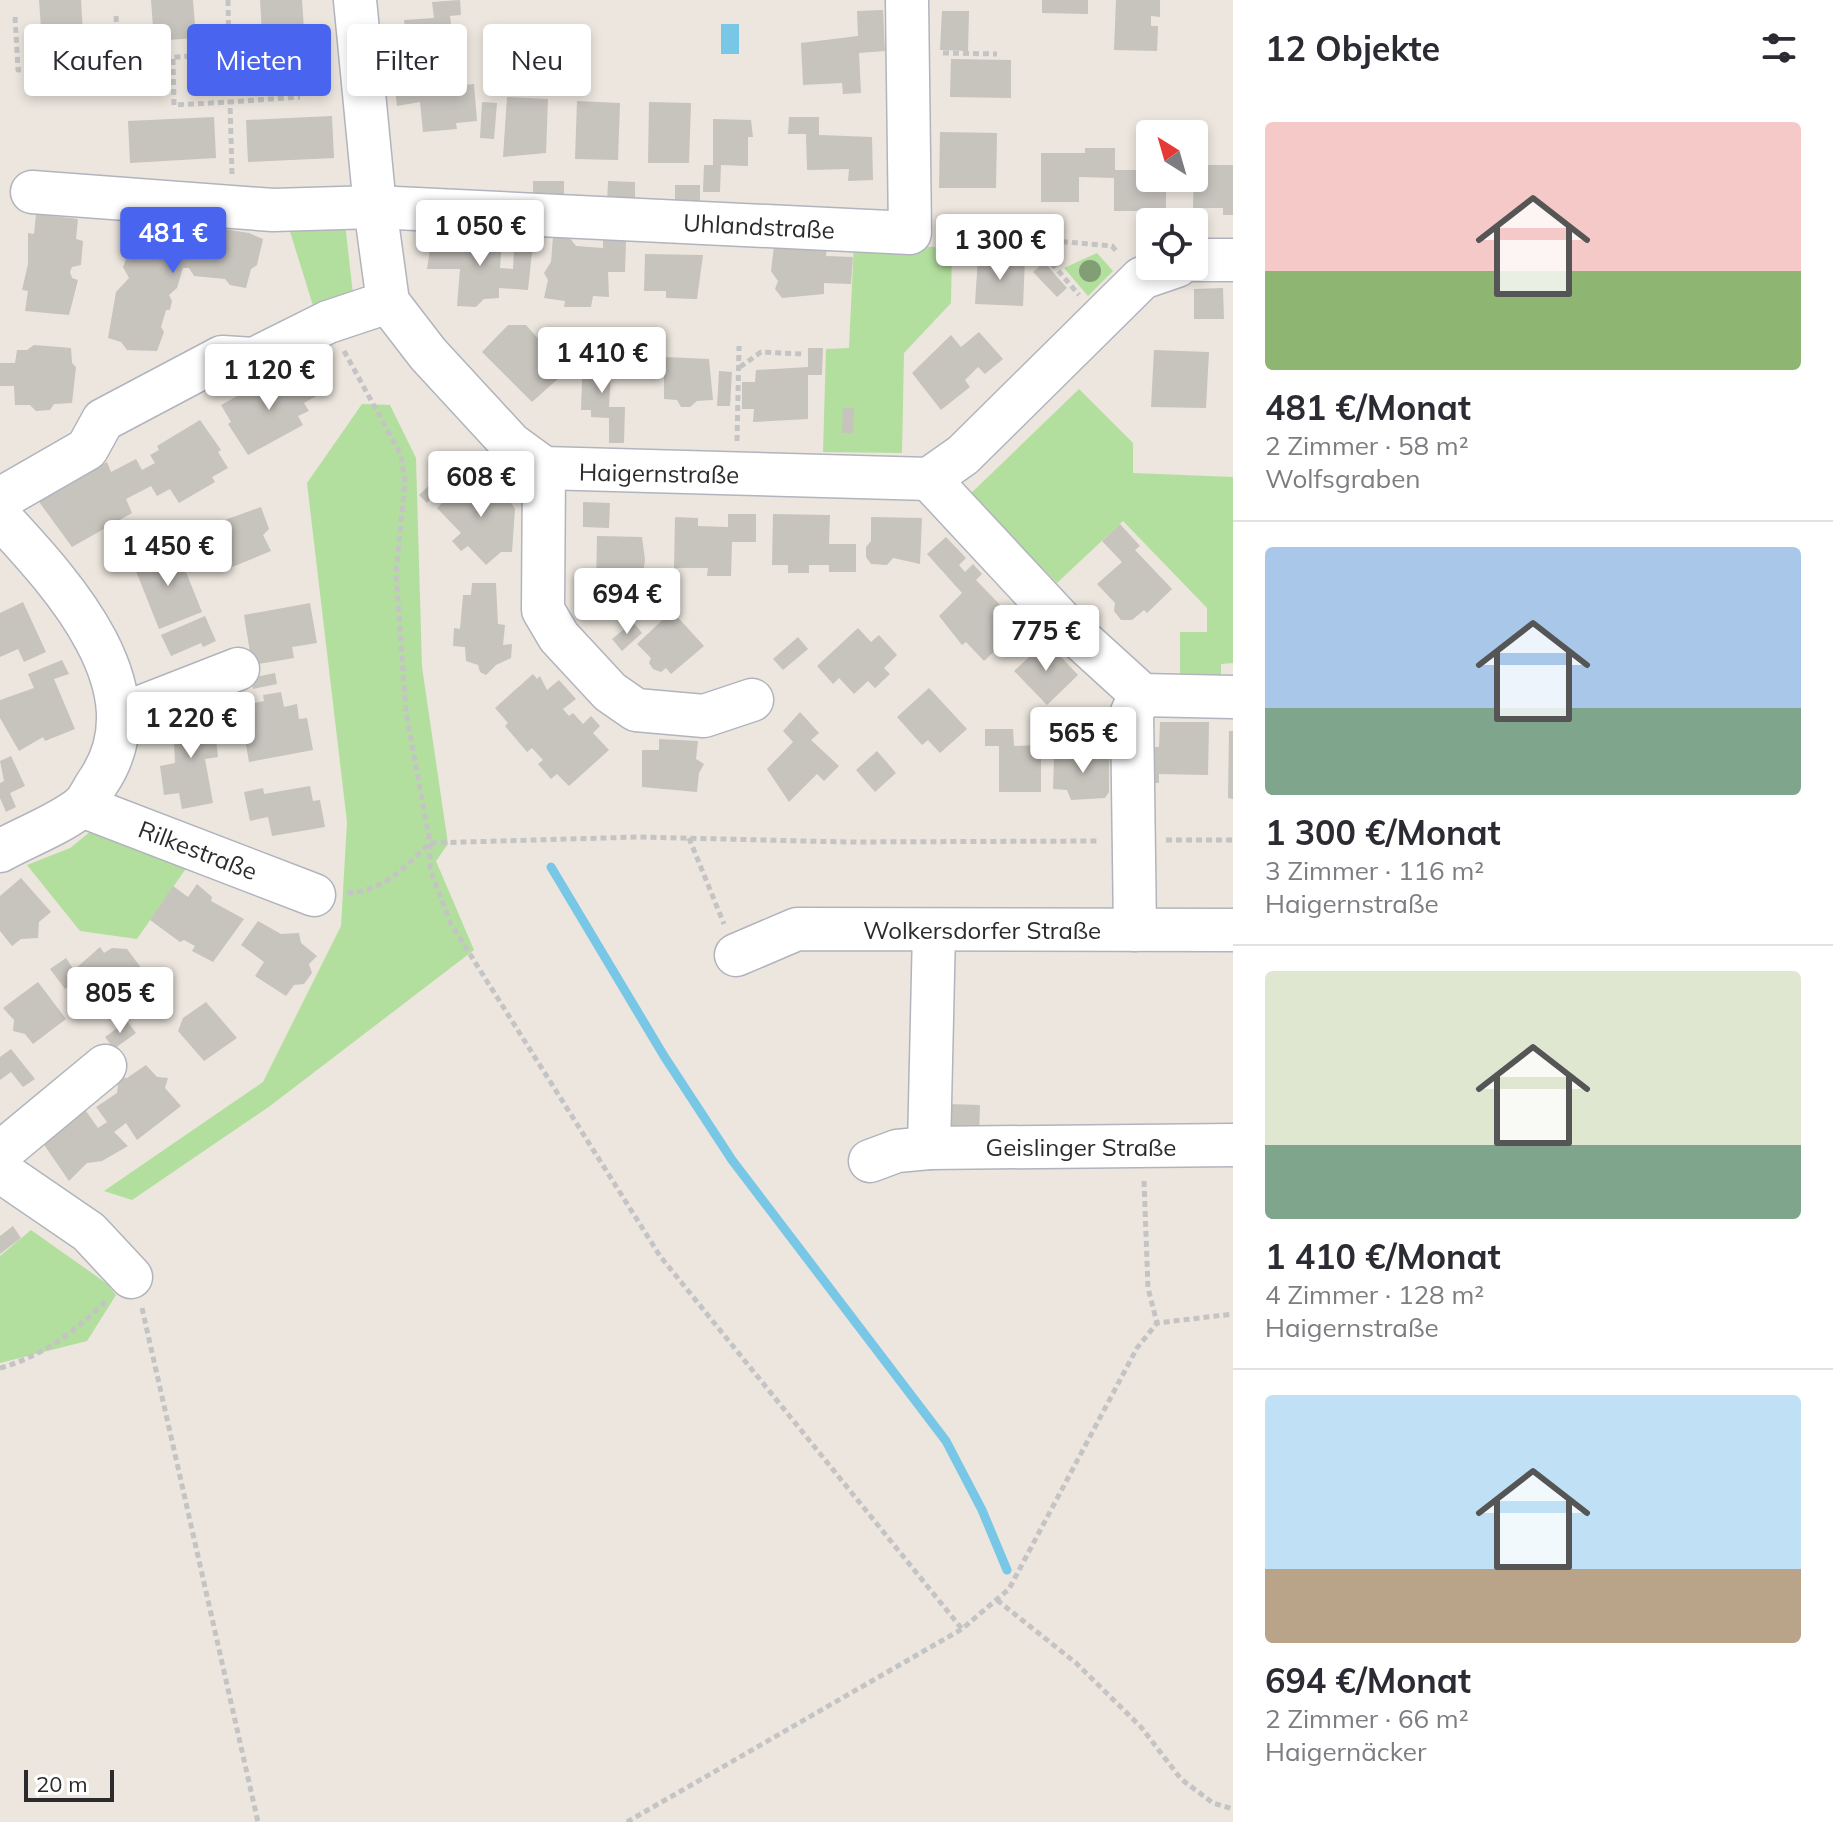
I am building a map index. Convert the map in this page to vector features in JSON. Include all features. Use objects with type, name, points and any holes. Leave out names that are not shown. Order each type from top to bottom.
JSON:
[{"type":"street","name":"Haigernstraße","points":[[355,0],[358,24]]},
{"type":"street","points":[[907,0],[910,233]]},
{"type":"street","name":"Haigernstraße","points":[[365,96],[388,302],[428,354],[511,444],[544,468],[929,479]]},
{"type":"street","name":"Uhlandstraße","points":[[32,192],[233,207],[375,207],[910,233]]},
{"type":"street","points":[[1208,260],[1233,260]]},
{"type":"street","points":[[1149,280],[1101,320],[963,455],[929,479],[1064,624],[1142,695],[1233,697]]},
{"type":"street","points":[[0,499],[87,449],[103,420],[222,357],[254,359],[328,322],[388,302]]},
{"type":"street","points":[[544,468],[543,610],[559,637],[610,692],[636,710],[704,716],[752,700]]},
{"type":"street","points":[[0,517],[78,611],[110,670],[120,715],[110,764],[82,806],[0,851]]},
{"type":"street","points":[[120,715],[238,669]]},
{"type":"street","points":[[1135,930],[1132,712],[1142,695]]},
{"type":"street","name":"Rilkestraße","points":[[82,806],[314,895]]},
{"type":"street","name":"Wolkersdorfer Straße","points":[[736,955],[797,929],[1233,930]]},
{"type":"street","points":[[929,1148],[934,931]]},
{"type":"street","points":[[0,1153],[105,1066]]},
{"type":"street","name":"Geislinger Straße","points":[[870,1161],[897,1151],[929,1148],[1233,1145]]},
{"type":"street","points":[[0,1171],[89,1232],[131,1277]]},
{"type":"path","points":[[228,0],[228,24]]},
{"type":"path","points":[[116,16],[117,24]]},
{"type":"path","points":[[15,17],[18,70],[24,70]]},
{"type":"path","points":[[908,44],[938,46],[938,52],[997,54]]},
{"type":"path","points":[[187,58],[173,59],[174,105],[300,97]]},
{"type":"path","points":[[230,102],[233,207]]},
{"type":"path","points":[[910,233],[1112,246],[1136,259]]},
{"type":"path","points":[[1031,239],[1101,320]]},
{"type":"path","points":[[328,322],[401,455],[405,482],[396,573],[406,712],[430,843],[430,869],[451,924],[660,1256],[962,1629]]},
{"type":"path","points":[[736,475],[739,346]]},
{"type":"path","points":[[739,367],[761,352],[803,354]]},
{"type":"path","points":[[314,895],[353,893],[382,884],[398,875],[430,843],[534,838],[846,842],[1233,840]]},
{"type":"path","points":[[689,838],[736,955]]},
{"type":"path","points":[[1143,1147],[1148,1288],[1157,1323]]},
{"type":"path","points":[[0,1368],[26,1361],[80,1327],[131,1277],[142,1307],[164,1400],[258,1822]]},
{"type":"path","points":[[627,1822],[962,1629],[997,1600],[1009,1589],[1137,1348],[1157,1323],[1233,1314]]},
{"type":"path","points":[[997,1600],[1076,1663],[1141,1727],[1181,1779],[1213,1803],[1233,1809]]},
{"type":"green space","points":[[287,222],[345,223],[353,294],[315,312]]},
{"type":"green space","points":[[854,243],[952,248],[951,303],[904,353],[902,453],[823,452],[826,349],[849,348]]},
{"type":"green space","points":[[1097,253],[1113,271],[1088,296],[1064,268]]},
{"type":"green space","points":[[1079,389],[1133,443],[1133,473],[1233,477],[1233,663],[1221,664],[1221,684],[1180,683],[1180,632],[1207,632],[1207,608],[1123,521],[1057,583],[986,511],[964,500]]},
{"type":"green space","points":[[362,404],[390,405],[416,458],[422,667],[448,844],[436,861],[474,950],[270,1106],[132,1200],[104,1191],[263,1082],[341,926],[347,822],[307,483]]},
{"type":"green space","points":[[90,832],[187,867],[137,939],[80,931],[27,865],[70,848]]},
{"type":"green space","points":[[31,1230],[106,1283],[116,1295],[87,1341],[0,1363],[0,1256]]},
{"type":"water","points":[[721,24],[739,24],[739,54],[721,54]]},
{"type":"building","points":[[39,0],[81,0],[82,24],[41,24]]},
{"type":"building","points":[[151,0],[193,0],[195,24],[187,24],[187,39],[171,40],[171,24],[153,24]]},
{"type":"building","points":[[260,0],[302,0],[304,24],[261,24]]},
{"type":"building","points":[[460,0],[461,15],[450,16],[451,24],[404,24],[404,20],[434,18],[432,2]]},
{"type":"building","points":[[1042,0],[1088,0],[1088,14],[1042,13]]},
{"type":"building","points":[[1116,0],[1160,0],[1160,17],[1151,16],[1151,26],[1158,26],[1157,51],[1114,50]]},
{"type":"building","points":[[883,10],[885,51],[859,53],[861,93],[843,94],[842,83],[803,85],[801,43],[858,36],[857,11]]},
{"type":"building","points":[[942,11],[969,11],[968,51],[940,50]]},
{"type":"building","points":[[951,59],[1011,60],[1011,98],[950,97]]},
{"type":"building","points":[[474,84],[477,121],[456,123],[457,129],[423,132],[420,102],[397,106],[396,96],[467,96],[467,85]]},
{"type":"building","points":[[507,97],[548,99],[546,153],[503,157]]},
{"type":"building","points":[[577,101],[620,103],[618,160],[575,159]]},
{"type":"building","points":[[482,102],[497,103],[494,139],[480,138]]},
{"type":"building","points":[[649,102],[691,103],[689,163],[648,163]]},
{"type":"building","points":[[332,116],[334,158],[248,162],[246,120]]},
{"type":"building","points":[[214,117],[216,158],[130,163],[128,121]]},
{"type":"building","points":[[789,117],[819,117],[819,135],[872,137],[873,180],[848,181],[849,169],[807,170],[806,134],[788,134]]},
{"type":"building","points":[[713,119],[751,120],[753,137],[748,137],[748,166],[721,165],[720,192],[703,192],[704,165],[713,165]]},
{"type":"building","points":[[940,132],[997,133],[996,188],[939,188]]},
{"type":"building","points":[[1085,148],[1115,148],[1115,170],[1136,170],[1136,192],[1166,192],[1166,208],[1114,211],[1114,178],[1079,177],[1079,202],[1041,202],[1041,153],[1085,153]]},
{"type":"building","points":[[1208,165],[1233,165],[1233,215],[1223,215],[1223,208],[1193,208],[1193,192],[1208,192]]},
{"type":"building","points":[[533,181],[564,181],[564,204],[533,205]]},
{"type":"building","points":[[608,181],[635,182],[635,205],[607,204]]},
{"type":"building","points":[[675,185],[700,185],[700,208],[675,208]]},
{"type":"building","points":[[36,214],[78,219],[76,239],[83,241],[81,265],[72,267],[70,272],[72,278],[78,280],[69,315],[25,311],[28,291],[22,290],[28,264],[28,233],[34,234]]},
{"type":"building","points":[[141,218],[184,228],[192,239],[201,241],[205,226],[249,233],[263,239],[257,265],[251,269],[246,288],[230,285],[225,279],[194,276],[189,268],[183,268],[177,288],[169,295],[172,301],[170,310],[166,310],[161,327],[164,332],[157,351],[127,350],[121,342],[108,338],[116,292],[129,278],[123,267]]},
{"type":"building","points":[[450,235],[502,241],[500,268],[513,269],[514,251],[532,252],[528,290],[499,288],[499,298],[484,299],[476,307],[457,306],[460,269],[427,269],[431,243],[450,245]]},
{"type":"building","points":[[553,237],[569,237],[576,246],[603,248],[603,240],[626,241],[625,272],[608,272],[609,297],[593,296],[591,307],[564,307],[565,301],[544,298],[548,280],[544,273],[551,262]]},
{"type":"building","points":[[774,246],[827,246],[826,256],[853,257],[851,284],[824,283],[824,294],[782,298],[775,289],[778,281],[771,271]]},
{"type":"building","points":[[645,254],[703,255],[697,299],[666,298],[666,291],[644,291]]},
{"type":"building","points":[[978,257],[1025,259],[1023,306],[975,304]]},
{"type":"building","points":[[1044,262],[1067,288],[1057,297],[1033,272]]},
{"type":"building","points":[[1223,288],[1224,319],[1194,319],[1194,289]]},
{"type":"building","points":[[508,325],[526,325],[560,363],[560,377],[532,402],[482,352]]},
{"type":"building","points":[[979,332],[1003,359],[985,374],[978,367],[965,380],[970,387],[941,410],[912,373],[951,335],[961,347]]},
{"type":"building","points":[[34,345],[71,348],[72,363],[76,367],[72,403],[54,404],[50,410],[36,411],[30,405],[15,405],[14,386],[0,386],[0,363],[15,363],[17,350],[27,350]]},
{"type":"building","points":[[808,348],[823,348],[822,375],[808,375],[808,419],[753,422],[754,409],[742,409],[742,382],[755,382],[756,370],[808,367]]},
{"type":"building","points":[[1154,350],[1209,352],[1206,408],[1151,407]]},
{"type":"building","points":[[583,355],[612,356],[609,407],[625,407],[624,443],[609,443],[609,418],[591,417],[591,410],[581,410]]},
{"type":"building","points":[[664,357],[709,359],[713,400],[697,401],[690,407],[681,407],[677,400],[664,399]]},
{"type":"building","points":[[305,371],[318,395],[304,403],[309,411],[298,416],[303,425],[248,455],[228,424],[231,422],[221,405],[271,378],[280,395],[285,392],[281,384]]},
{"type":"building","points":[[719,371],[732,372],[730,406],[717,406]]},
{"type":"building","points":[[843,408],[854,408],[853,433],[842,433]]},
{"type":"building","points":[[200,420],[221,450],[218,452],[228,468],[212,477],[215,482],[179,503],[170,489],[157,496],[151,486],[126,499],[132,513],[72,547],[37,499],[107,462],[111,472],[136,459],[142,470],[155,463],[150,455],[159,450],[157,446]]},
{"type":"building","points":[[444,471],[451,479],[427,503],[419,495]]},
{"type":"building","points":[[474,473],[497,497],[504,492],[515,509],[512,552],[501,552],[486,565],[468,546],[461,551],[452,541],[461,533],[437,508]]},
{"type":"building","points":[[583,502],[610,503],[609,528],[583,527]]},
{"type":"building","points":[[261,507],[269,529],[263,535],[271,551],[225,570],[208,526]]},
{"type":"building","points":[[728,514],[756,514],[756,542],[732,542],[731,576],[707,576],[708,568],[674,568],[675,517],[698,518],[698,526],[728,527]]},
{"type":"building","points":[[773,514],[830,515],[829,544],[856,544],[856,572],[829,572],[829,565],[809,565],[809,573],[788,573],[788,565],[772,565]]},
{"type":"building","points":[[871,517],[922,518],[920,564],[893,558],[887,565],[871,564],[866,557],[866,547],[871,541]]},
{"type":"building","points":[[1120,524],[1140,546],[1135,550],[1172,589],[1147,613],[1144,610],[1132,620],[1121,620],[1114,611],[1115,603],[1097,584],[1122,562],[1102,541]]},
{"type":"building","points":[[597,536],[642,537],[645,560],[641,586],[596,586]]},
{"type":"building","points":[[946,537],[966,558],[959,565],[965,572],[973,564],[982,574],[976,580],[1030,636],[1010,655],[1000,646],[984,661],[966,642],[962,645],[939,616],[962,593],[927,554]]},
{"type":"building","points":[[176,547],[202,612],[159,629],[134,566]]},
{"type":"building","points":[[472,583],[496,583],[498,624],[505,625],[503,645],[512,644],[511,658],[496,665],[486,675],[480,672],[478,665],[466,661],[465,647],[453,646],[454,628],[460,629],[463,595],[471,595]]},
{"type":"building","points":[[23,602],[46,652],[24,662],[18,649],[0,657],[0,613]]},
{"type":"building","points":[[310,603],[317,643],[292,647],[294,658],[252,665],[244,615]]},
{"type":"building","points":[[672,611],[704,646],[671,674],[666,668],[661,672],[653,669],[649,663],[651,658],[637,644]]},
{"type":"building","points":[[205,616],[216,641],[203,647],[201,643],[171,656],[161,635]]},
{"type":"building","points":[[633,622],[642,633],[622,651],[612,639]]},
{"type":"building","points":[[858,628],[871,642],[879,635],[897,655],[884,668],[890,674],[875,688],[868,681],[854,694],[839,678],[833,684],[817,666]]},
{"type":"building","points":[[798,637],[808,649],[783,670],[773,659]]},
{"type":"building","points":[[1046,641],[1078,675],[1047,705],[1014,671]]},
{"type":"building","points":[[62,660],[69,674],[54,679],[75,729],[45,741],[43,737],[19,751],[0,718],[0,700],[34,688],[28,674]]},
{"type":"building","points":[[275,673],[277,684],[253,689],[250,678]]},
{"type":"building","points":[[533,674],[537,679],[540,676],[547,690],[559,680],[576,699],[563,709],[569,716],[573,713],[583,724],[591,716],[600,726],[593,733],[609,750],[569,786],[557,774],[551,779],[538,764],[543,760],[532,748],[527,752],[505,726],[508,723],[495,708]]},
{"type":"building","points":[[929,688],[967,729],[940,753],[928,740],[922,745],[897,717]]},
{"type":"building","points":[[281,692],[284,707],[297,704],[299,719],[307,718],[313,750],[249,762],[241,715],[255,713],[254,703],[264,701],[263,695]]},
{"type":"building","points":[[213,710],[218,757],[205,759],[213,803],[182,809],[179,793],[164,795],[160,766],[175,763],[174,742],[165,736],[165,728],[184,723],[183,716]]},
{"type":"building","points":[[800,712],[819,733],[811,740],[839,766],[824,781],[817,774],[789,802],[767,769],[793,742],[783,731]]},
{"type":"building","points":[[1160,722],[1209,722],[1208,775],[1159,774],[1159,783],[1140,783],[1140,747],[1159,747]]},
{"type":"building","points":[[985,729],[1013,729],[1014,746],[1041,745],[1041,792],[999,792],[999,746],[985,746]]},
{"type":"building","points":[[1229,731],[1233,731],[1233,799],[1228,798]]},
{"type":"building","points":[[659,739],[698,741],[696,759],[704,764],[699,773],[697,792],[642,787],[642,750],[659,750]]},
{"type":"building","points":[[1080,750],[1103,750],[1109,755],[1109,792],[1105,798],[1071,800],[1067,790],[1053,789],[1054,758],[1068,758]]},
{"type":"building","points":[[877,751],[896,773],[875,792],[856,770]]},
{"type":"building","points":[[11,756],[25,786],[10,793],[16,807],[6,812],[0,798],[0,783],[4,781],[0,761]]},
{"type":"building","points":[[310,786],[313,801],[320,800],[325,827],[272,836],[268,817],[250,821],[244,792],[263,788],[264,794]]},
{"type":"building","points":[[21,878],[51,912],[39,922],[38,938],[21,939],[12,946],[0,931],[0,896]]},
{"type":"building","points":[[197,884],[212,897],[211,901],[244,919],[213,962],[192,951],[195,946],[184,940],[180,942],[150,920],[173,886],[188,897]]},
{"type":"building","points":[[258,921],[281,934],[299,933],[301,943],[317,956],[309,964],[312,973],[304,984],[294,985],[286,996],[255,976],[264,962],[241,945]]},
{"type":"building","points":[[100,947],[104,953],[112,948],[127,949],[142,969],[120,985],[123,990],[111,1000],[109,997],[95,1007],[84,992],[89,988],[86,982],[80,978],[65,989],[50,969],[66,958],[74,970]]},
{"type":"building","points":[[38,982],[66,1019],[33,1044],[25,1034],[13,1031],[14,1020],[3,1008]]},
{"type":"building","points":[[206,1002],[237,1038],[204,1061],[178,1031],[183,1018]]},
{"type":"building","points":[[127,1021],[136,1033],[114,1049],[105,1037]]},
{"type":"building","points":[[11,1049],[35,1079],[23,1087],[11,1072],[0,1080],[0,1057]]},
{"type":"building","points":[[146,1065],[157,1077],[168,1078],[165,1088],[181,1106],[137,1140],[126,1123],[114,1132],[128,1146],[102,1161],[87,1163],[69,1181],[38,1136],[81,1104],[98,1128],[107,1122],[96,1107],[117,1093],[119,1077],[127,1078]]},
{"type":"building","points":[[947,1104],[980,1105],[979,1136],[946,1135]]},
{"type":"building","points":[[13,1226],[21,1238],[0,1254],[0,1236]]},
{"type":"waterway","points":[[551,867],[664,1056],[732,1160],[946,1441],[982,1510],[1007,1570]]}]
